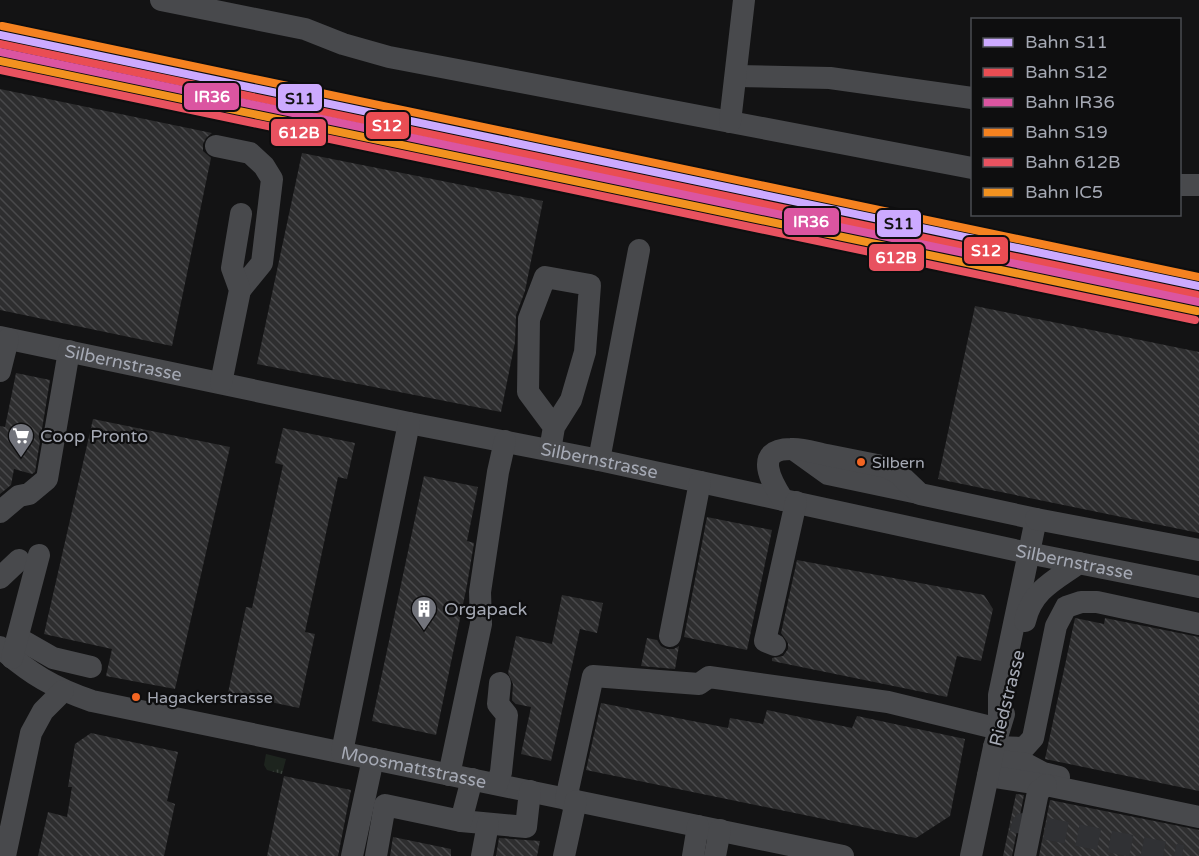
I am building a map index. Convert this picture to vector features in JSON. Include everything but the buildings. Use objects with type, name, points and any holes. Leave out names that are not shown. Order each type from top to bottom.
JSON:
[{"type":"street","points":[[161,0],[305,29],[343,44],[389,57],[971,168]]},
{"type":"street","points":[[730,122],[744,0]]},
{"type":"street","points":[[736,76],[830,78],[971,98]]},
{"type":"street","points":[[216,146],[250,153],[264,166],[272,179],[262,263],[240,290],[220,383]]},
{"type":"street","points":[[1181,185],[1199,185]]},
{"type":"street","points":[[240,290],[232,268],[241,214]]},
{"type":"street","points":[[599,460],[639,250]]},
{"type":"street","points":[[550,450],[554,427],[571,400],[585,352],[590,285],[545,277],[529,319],[528,392],[554,427]]},
{"type":"street","points":[[0,371],[4,338]]},
{"type":"street","name":"Silbernstrasse","points":[[4,338],[409,423],[599,460],[1199,587]]},
{"type":"street","points":[[0,512],[19,496],[29,494],[47,479],[69,351]]},
{"type":"street","points":[[342,752],[409,423]]},
{"type":"street","points":[[449,775],[481,624],[480,592],[498,472],[505,441]]},
{"type":"street","points":[[775,645],[765,641],[790,501],[771,480],[768,465],[775,453],[792,448],[887,467],[899,474],[920,494],[1199,550]]},
{"type":"street","points":[[670,636],[700,482]]},
{"type":"street","points":[[993,753],[999,695],[1036,519]]},
{"type":"street","points":[[0,578],[29,558],[10,648],[92,667]]},
{"type":"street","name":"Riedstrasse","points":[[971,856],[993,753],[1010,697],[1027,615],[1033,599],[1079,562]]},
{"type":"street","points":[[993,753],[1024,748],[1033,738],[1056,626],[1066,607],[1081,602],[1097,602],[1199,624]]},
{"type":"street","name":"Moosmattstrasse","points":[[10,648],[23,668],[63,691],[92,700],[840,856]]},
{"type":"street","points":[[564,856],[571,800],[593,676],[699,684],[709,677],[888,702],[993,753],[1046,785],[1199,817]]},
{"type":"street","points":[[497,784],[501,772],[507,715],[498,704],[500,683]]},
{"type":"street","points":[[5,856],[31,733],[43,711],[63,691]]},
{"type":"street","points":[[993,753],[1026,764],[1043,773],[1199,806]]},
{"type":"street","points":[[352,856],[373,759]]},
{"type":"street","points":[[461,821],[472,779]]},
{"type":"street","points":[[1025,856],[1038,792],[1046,785]]},
{"type":"street","points":[[376,856],[385,805],[461,821],[526,827],[530,791]]},
{"type":"street","points":[[482,856],[488,824]]},
{"type":"street","points":[[693,856],[709,828]]},
{"type":"street","points":[[709,828],[715,856]]},
{"type":"green space","points":[[266,754],[286,759],[282,774],[267,770],[264,765]]},
{"type":"tunnel","points":[[1020,834],[1023,824],[1182,856]]},
{"type":"rail line","name":"S19","points":[[2,26],[1199,277]]},
{"type":"rail line","name":"S11","points":[[0,35],[1199,286]]},
{"type":"rail line","name":"S12","points":[[0,44],[1197,295]]},
{"type":"rail line","name":"IR36","points":[[0,52],[1199,302]]},
{"type":"rail line","name":"IC5","points":[[0,61],[1197,311]]},
{"type":"rail line","name":"612B","points":[[0,70],[1195,320]]},
{"type":"place","name":"Coop Pronto","points":[[21,459]]},
{"type":"place","name":"Silbern","points":[[861,462]]},
{"type":"place","name":"Orgapack","points":[[424,632]]},
{"type":"place","name":"Hagackerstrasse","points":[[136,697]]}]
